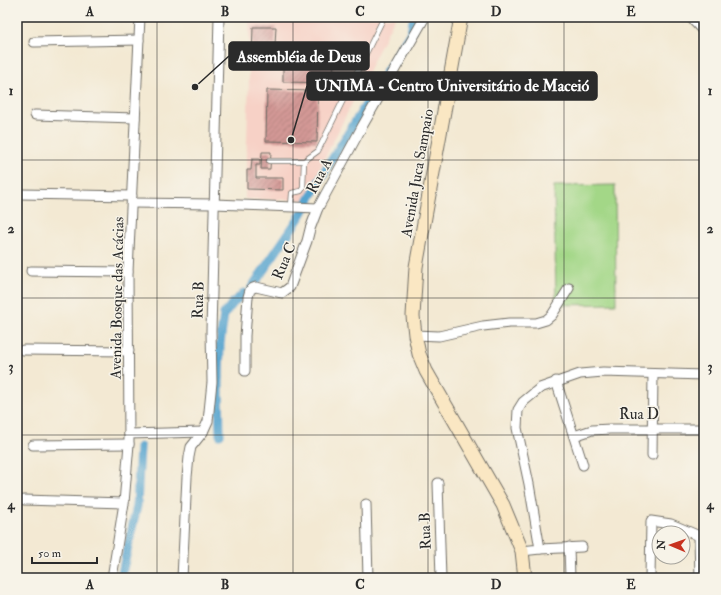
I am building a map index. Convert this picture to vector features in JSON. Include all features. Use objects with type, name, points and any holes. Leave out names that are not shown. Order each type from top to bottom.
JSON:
[{"type":"main road","name":"Avenida Juca Sampaio","points":[[461,17],[416,267],[413,316],[415,335],[419,354],[426,371],[503,505],[522,551],[525,578]]},
{"type":"street","name":"Avenida Bosque das Acácias","points":[[112,578],[124,503],[130,434],[128,272],[140,17]]},
{"type":"street","name":"Rua B","points":[[182,578],[189,457],[191,447],[203,432],[208,421],[212,382],[211,331],[219,17]]},
{"type":"street","name":"Rua A","points":[[21,194],[314,208],[425,17]]},
{"type":"street","points":[[690,17],[704,32]]},
{"type":"street","points":[[34,42],[139,40]]},
{"type":"street","points":[[35,115],[135,118]]},
{"type":"street","name":"Rua C","points":[[245,371],[245,336],[248,297],[250,290],[256,287],[282,293],[287,290],[307,241],[314,208]]},
{"type":"street","points":[[31,271],[128,272]]},
{"type":"street","points":[[415,335],[440,336],[483,326],[509,323],[541,322],[549,319],[569,288]]},
{"type":"street","points":[[23,350],[129,351]]},
{"type":"street","points":[[540,549],[529,484],[517,428],[518,410],[523,402],[540,388],[556,381],[580,374],[602,372],[704,375]]},
{"type":"street","points":[[652,455],[651,428],[653,374]]},
{"type":"street","points":[[556,381],[584,465]]},
{"type":"street","name":"Rua D","points":[[574,436],[592,430],[610,428],[704,429]]},
{"type":"street","points":[[130,434],[203,432]]},
{"type":"street","points":[[32,445],[129,444]]},
{"type":"street","name":"Rua B","points":[[438,483],[441,578]]},
{"type":"street","points":[[24,500],[124,503]]},
{"type":"street","points":[[366,504],[368,578]]},
{"type":"street","points":[[650,578],[650,521],[671,524],[702,537],[700,578]]},
{"type":"street","points":[[569,547],[570,578]]},
{"type":"street","points":[[522,551],[582,547]]},
{"type":"lane","points":[[269,161],[304,161],[318,149],[384,17]]},
{"type":"lane","points":[[295,207],[292,193],[300,191],[303,188],[304,161]]},
{"type":"shaded area","points":[[249,17],[395,17],[304,200],[245,199],[249,80]]},
{"type":"green space","points":[[615,185],[616,304],[556,305],[554,186]]},
{"type":"building","points":[[253,27],[276,27],[275,45],[271,45],[271,59],[252,59]]},
{"type":"building","points":[[283,54],[334,54],[333,83],[283,82]]},
{"type":"building","points":[[267,90],[318,91],[317,142],[266,141]]},
{"type":"building","points":[[262,152],[271,152],[270,169],[261,169]]},
{"type":"building","points":[[252,159],[260,159],[260,165],[256,165],[256,178],[283,178],[283,190],[247,189],[247,170],[251,170]]},
{"type":"waterway","points":[[252,287],[301,215],[326,169],[411,32],[414,17]]},
{"type":"waterway","points":[[220,435],[220,344],[224,314],[244,293]]},
{"type":"waterway","points":[[121,578],[137,506],[140,447]]},
{"type":"place","name":"Assembléia de Deus","points":[[195,87]]},
{"type":"place","name":"UNIMA - Centro Universitário de Maceió","points":[[291,140]]}]
